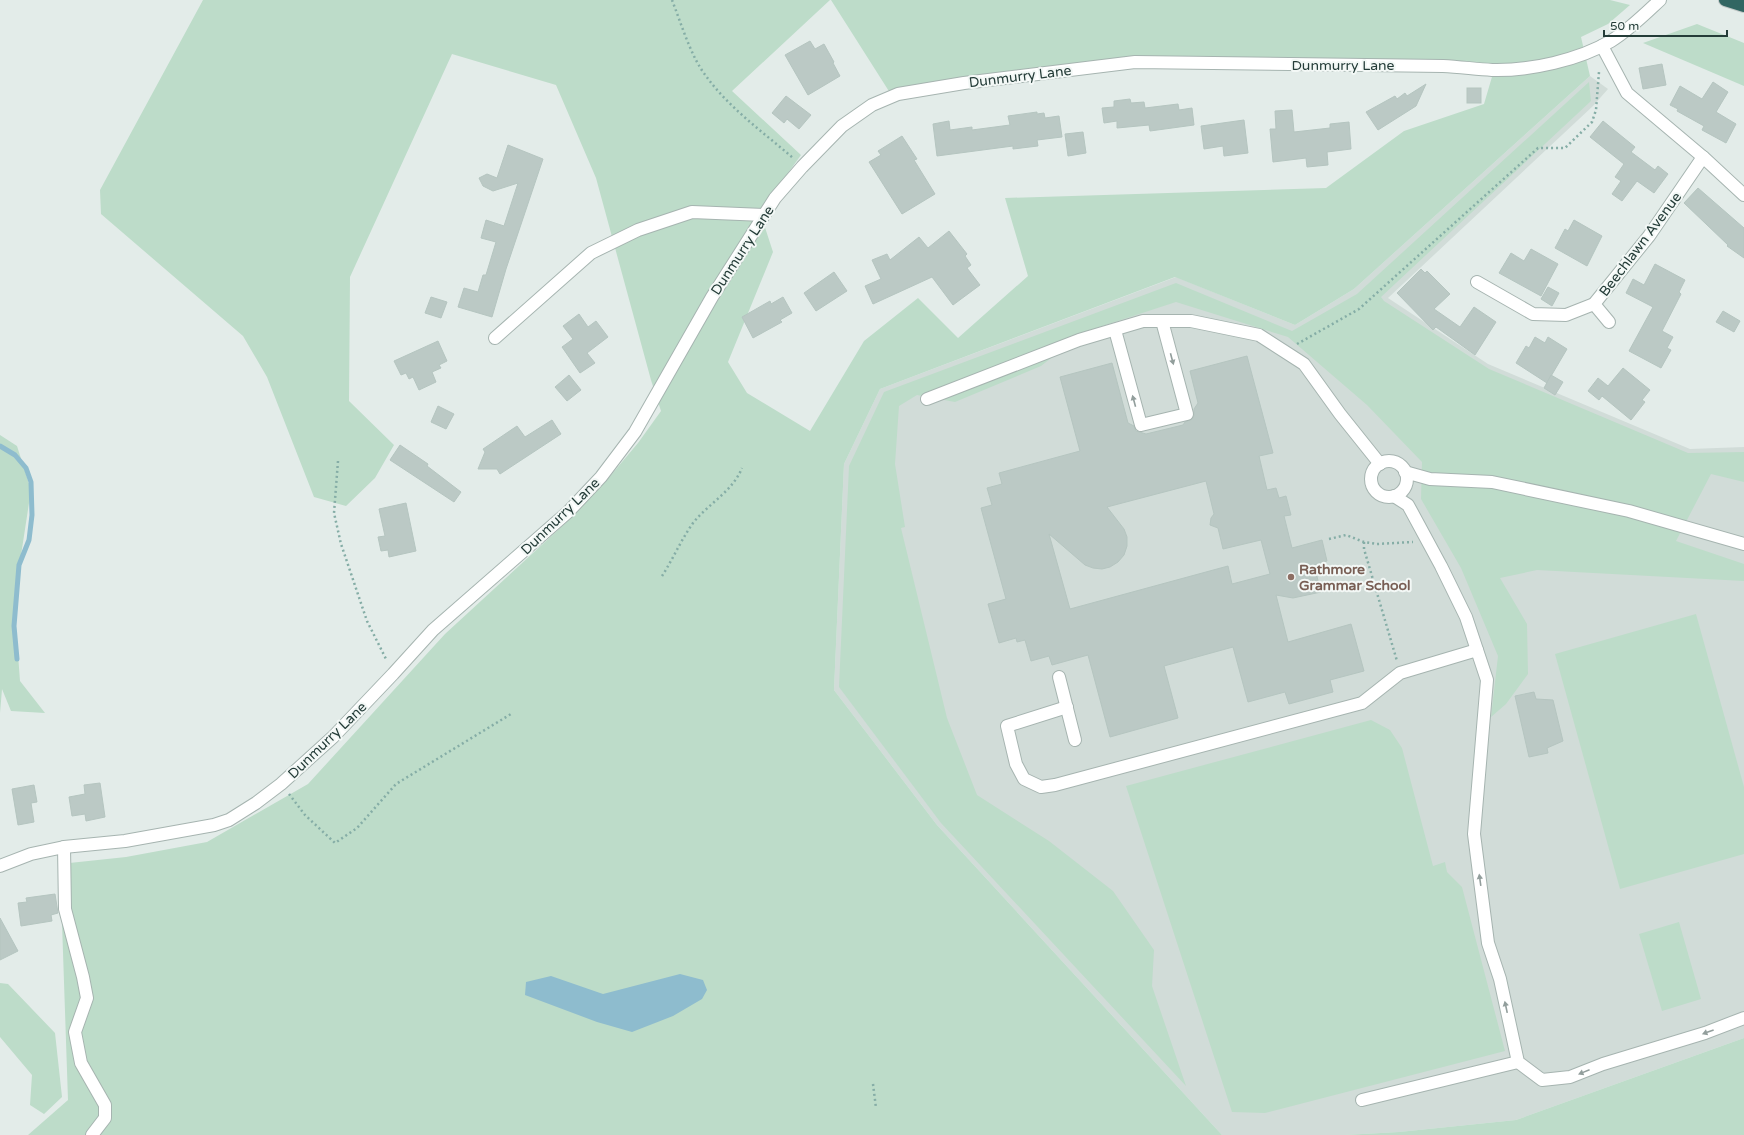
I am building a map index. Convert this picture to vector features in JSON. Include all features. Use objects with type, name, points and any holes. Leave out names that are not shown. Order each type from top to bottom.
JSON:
[{"type":"highway","points":[[1725,0],[1744,6]]},
{"type":"street","name":"Dunmurry Lane","points":[[0,866],[31,854],[64,847],[125,841],[214,825],[229,820],[256,803],[281,784],[333,737],[433,630],[562,516],[601,477],[635,432],[712,297],[764,214],[802,167],[842,126],[872,105],[898,94],[964,83],[1135,62],[1444,66],[1494,70],[1527,68],[1582,55],[1602,46],[1641,18],[1660,0]]},
{"type":"street","points":[[1602,46],[1627,93],[1703,157],[1744,195]]},
{"type":"street","name":"Beechlawn Avenue","points":[[1477,282],[1532,314],[1566,314],[1594,304],[1649,236],[1703,157]]},
{"type":"street","points":[[495,338],[591,253],[638,230],[692,212],[764,214]]},
{"type":"street","points":[[1594,304],[1610,322]]},
{"type":"street","points":[[927,399],[1079,340],[1143,321],[1191,321],[1259,335],[1304,364],[1340,414],[1380,464]]},
{"type":"street","points":[[1115,330],[1141,425],[1187,414],[1162,321]]},
{"type":"street","points":[[1394,496],[1404,489],[1406,483],[1405,472],[1401,467],[1391,461],[1380,464],[1372,473],[1371,484],[1378,493],[1383,496],[1394,496],[1408,505],[1428,541],[1466,617],[1487,680],[1474,834],[1488,943],[1500,979],[1518,1062],[1542,1080],[1570,1078],[1603,1064],[1705,1033],[1744,1018]]},
{"type":"street","points":[[1405,472],[1430,479],[1492,482],[1628,511],[1744,544]]},
{"type":"street","points":[[1067,708],[1006,722],[1016,764],[1024,779],[1041,787],[1055,785],[1362,703],[1400,673],[1477,650]]},
{"type":"street","points":[[1059,677],[1075,740]]},
{"type":"street","points":[[64,847],[65,909],[87,998],[75,1032],[80,1063],[105,1105],[105,1118],[92,1135]]},
{"type":"street","points":[[1362,1100],[1518,1062]]},
{"type":"path","points":[[672,0],[690,45],[705,75],[728,102],[802,167]]},
{"type":"path","points":[[1284,351],[1359,309],[1538,148],[1565,148],[1592,122],[1596,110],[1602,46]]},
{"type":"path","points":[[338,461],[334,513],[341,544],[367,621],[393,674]]},
{"type":"path","points":[[662,576],[694,523],[731,486],[738,477],[742,468]]},
{"type":"path","points":[[1330,539],[1346,535],[1364,542],[1377,544],[1428,541]]},
{"type":"path","points":[[1364,542],[1364,549],[1400,673]]},
{"type":"path","points":[[281,784],[306,815],[335,843],[357,828],[396,784],[511,714]]},
{"type":"path","points":[[873,1084],[876,1108]]},
{"type":"shaded area","name":"Rathmore Grammar School","points":[[1590,76],[1608,89],[1593,106],[1388,298],[1488,364],[1690,449],[1744,447],[1744,1038],[1516,1120],[1399,1132],[1344,1135],[1222,1135],[937,825],[834,690],[844,464],[880,389],[1176,277],[1295,325],[1354,289]]},
{"type":"green space","points":[[203,0],[830,0],[732,91],[801,155],[760,212],[773,252],[728,362],[747,393],[810,431],[864,341],[918,298],[958,338],[1028,276],[1005,198],[1326,188],[1404,131],[1484,104],[1494,70],[1135,62],[892,96],[831,0],[1610,0],[1630,5],[1608,24],[1581,37],[1590,76],[1354,289],[1295,325],[1175,277],[880,389],[844,464],[834,690],[937,825],[1222,1135],[28,1135],[68,1100],[60,864],[126,857],[207,842],[308,784],[445,634],[571,518],[606,481],[638,443],[661,411],[651,380],[596,178],[556,85],[452,54],[350,277],[349,401],[394,445],[375,478],[346,506],[314,497],[267,377],[243,336],[101,214],[100,190]]},
{"type":"green space","points":[[1697,24],[1744,43],[1744,86],[1643,43]]},
{"type":"green space","points":[[1589,82],[1591,101],[1381,297],[1384,301],[1489,369],[1688,453],[1744,452],[1744,482],[1711,474],[1676,541],[1744,564],[1744,581],[1537,570],[1500,578],[1527,624],[1528,674],[1506,704],[1491,717],[1498,656],[1461,568],[1421,499],[1422,462],[1367,405],[1288,337],[1176,302],[1084,332],[1041,366],[955,402],[917,395],[899,406],[895,464],[905,527],[901,528],[947,718],[977,795],[1049,841],[1113,891],[1154,950],[1152,986],[1186,1086],[941,823],[839,687],[849,466],[884,392],[1176,283],[1292,331],[1357,294]]},
{"type":"green space","points":[[0,435],[17,446],[31,490],[14,601],[20,681],[45,713],[11,711],[2,689],[0,713]]},
{"type":"green space","points":[[1696,614],[1744,787],[1744,854],[1620,889],[1555,654]]},
{"type":"green space","points":[[1371,720],[1390,730],[1402,748],[1433,866],[1445,862],[1447,872],[1462,887],[1505,1051],[1265,1113],[1232,1112],[1126,786]]},
{"type":"green space","points":[[1679,922],[1701,999],[1662,1011],[1639,934]]},
{"type":"green space","points":[[0,983],[8,984],[55,1033],[62,1097],[44,1114],[30,1105],[32,1075],[0,1037]]},
{"type":"green space","points":[[1744,1038],[1744,1135],[1344,1135],[1399,1132],[1516,1120]]},
{"type":"water","points":[[680,974],[703,980],[707,990],[702,999],[673,1016],[632,1032],[597,1022],[525,995],[526,982],[551,976],[603,994]]},
{"type":"building","points":[[810,41],[815,49],[824,44],[840,76],[808,95],[785,55]]},
{"type":"building","points":[[1662,64],[1666,85],[1643,89],[1639,68]]},
{"type":"building","points":[[1713,82],[1728,92],[1716,112],[1736,124],[1726,143],[1702,130],[1704,126],[1677,111],[1678,109],[1670,105],[1680,86],[1702,99]]},
{"type":"building","points":[[1426,84],[1416,106],[1378,130],[1366,112],[1395,96],[1397,99],[1405,93],[1407,96]]},
{"type":"building","points":[[1467,88],[1481,88],[1481,103],[1467,103]]},
{"type":"building","points":[[786,96],[811,115],[799,129],[787,119],[784,123],[772,113]]},
{"type":"building","points":[[1130,99],[1131,103],[1144,102],[1145,108],[1178,104],[1179,110],[1192,108],[1194,125],[1150,131],[1149,125],[1117,128],[1117,121],[1104,123],[1102,108],[1114,107],[1114,101]]},
{"type":"building","points":[[1292,110],[1294,132],[1330,128],[1330,124],[1349,122],[1351,149],[1327,152],[1328,165],[1307,167],[1306,158],[1273,162],[1270,129],[1276,129],[1275,111]]},
{"type":"building","points":[[1037,112],[1037,114],[1044,113],[1045,118],[1059,116],[1062,137],[1037,140],[1038,146],[1013,149],[1013,146],[937,156],[933,124],[949,121],[950,130],[972,127],[972,130],[1010,125],[1008,116]]},
{"type":"building","points":[[1244,120],[1248,153],[1224,156],[1223,146],[1204,149],[1201,126]]},
{"type":"building","points":[[1603,121],[1635,147],[1631,152],[1655,170],[1658,166],[1668,174],[1654,193],[1637,181],[1622,201],[1612,194],[1621,181],[1615,177],[1624,164],[1590,137]]},
{"type":"building","points":[[1083,132],[1086,153],[1068,156],[1065,134]]},
{"type":"building","points":[[902,136],[917,159],[914,160],[935,194],[902,214],[869,162],[881,155],[878,151]]},
{"type":"building","points":[[508,145],[543,159],[506,269],[492,317],[458,307],[464,288],[478,292],[483,275],[486,275],[496,242],[481,238],[486,220],[504,226],[518,183],[493,191],[483,186],[479,178],[487,174],[497,178]]},
{"type":"building","points":[[1698,188],[1744,228],[1744,258],[1727,246],[1728,245],[1684,203]]},
{"type":"building","points":[[1574,220],[1602,236],[1587,266],[1555,248],[1565,229],[1568,231]]},
{"type":"building","points":[[949,231],[967,254],[965,256],[971,265],[967,268],[980,285],[953,305],[932,277],[873,304],[865,286],[881,279],[872,260],[887,254],[890,260],[919,237],[928,248]]},
{"type":"building","points":[[1531,249],[1558,264],[1541,296],[1499,273],[1511,253],[1524,261]]},
{"type":"building","points":[[1655,264],[1685,280],[1679,292],[1681,294],[1662,331],[1673,337],[1667,348],[1671,350],[1661,368],[1629,351],[1653,307],[1626,293],[1633,279],[1644,285]]},
{"type":"building","points":[[1421,269],[1425,273],[1427,271],[1450,294],[1434,309],[1460,327],[1474,307],[1496,322],[1475,355],[1436,327],[1433,330],[1397,293]]},
{"type":"building","points":[[834,272],[847,291],[816,311],[804,293]]},
{"type":"building","points":[[1548,287],[1559,293],[1552,306],[1541,299]]},
{"type":"building","points":[[431,297],[447,302],[441,318],[425,313]]},
{"type":"building","points":[[783,297],[792,313],[780,320],[782,322],[753,338],[742,317],[770,301],[771,304]]},
{"type":"building","points":[[1723,311],[1740,321],[1734,332],[1716,322]]},
{"type":"building","points":[[579,314],[588,327],[596,321],[608,337],[587,353],[595,363],[580,373],[562,347],[573,339],[563,326]]},
{"type":"building","points":[[1535,337],[1545,343],[1548,337],[1567,349],[1547,383],[1516,363],[1526,346],[1529,348]]},
{"type":"building","points":[[438,341],[447,361],[439,365],[441,368],[432,372],[436,382],[419,390],[413,377],[409,379],[406,373],[401,375],[394,361]]},
{"type":"building","points":[[1247,356],[1273,453],[1259,456],[1267,490],[1276,488],[1279,498],[1286,496],[1291,515],[1284,516],[1292,548],[1322,540],[1327,561],[1314,565],[1321,592],[1293,598],[1276,595],[1288,642],[1351,624],[1364,671],[1330,680],[1333,692],[1289,704],[1285,692],[1248,702],[1233,647],[1164,666],[1178,718],[1110,737],[1088,655],[1052,665],[1049,656],[1031,661],[1025,640],[1017,642],[1016,638],[999,643],[988,604],[1006,599],[981,508],[992,505],[987,488],[1002,484],[999,473],[1080,451],[1060,377],[1112,363],[1128,423],[1134,426],[1136,431],[1146,434],[1183,425],[1185,422],[1192,419],[1194,416],[1194,409],[1198,403],[1190,371]],"holes":[[[1206,481],[1214,514],[1211,518],[1210,525],[1218,528],[1223,549],[1261,540],[1270,574],[1232,584],[1228,566],[1070,609],[1049,534],[1085,565],[1102,569],[1110,567],[1118,562],[1124,555],[1127,546],[1127,537],[1124,529],[1107,507]]]},
{"type":"building","points":[[1623,368],[1650,390],[1642,400],[1645,402],[1631,420],[1602,396],[1599,400],[1588,391],[1598,378],[1608,386]]},
{"type":"building","points":[[569,375],[581,390],[567,401],[555,387]]},
{"type":"building","points":[[1551,375],[1563,382],[1555,395],[1544,388]]},
{"type":"building","points":[[438,406],[454,414],[446,429],[431,422]]},
{"type":"building","points":[[552,420],[561,434],[500,474],[497,469],[478,469],[485,452],[483,449],[517,426],[525,437]]},
{"type":"building","points":[[400,445],[428,464],[427,466],[461,492],[454,502],[390,460]]},
{"type":"building","points":[[406,503],[416,551],[389,557],[388,550],[381,551],[378,537],[385,536],[379,509]]},
{"type":"building","points":[[1534,692],[1536,699],[1553,700],[1563,741],[1547,748],[1548,753],[1529,757],[1515,696]]},
{"type":"building","points":[[100,783],[105,817],[86,821],[85,814],[72,816],[69,797],[85,794],[84,785]]},
{"type":"building","points":[[34,785],[37,802],[31,803],[34,822],[18,825],[12,789]]},
{"type":"building","points":[[55,894],[58,913],[51,915],[52,921],[21,926],[18,903],[27,902],[26,898]]},
{"type":"building","points":[[0,918],[18,951],[0,960]]},
{"type":"waterway","points":[[0,446],[15,455],[26,468],[31,482],[32,515],[29,540],[19,565],[14,626],[17,659]]},
{"type":"place","name":"Rathmore Grammar School","points":[[1291,577]]}]
